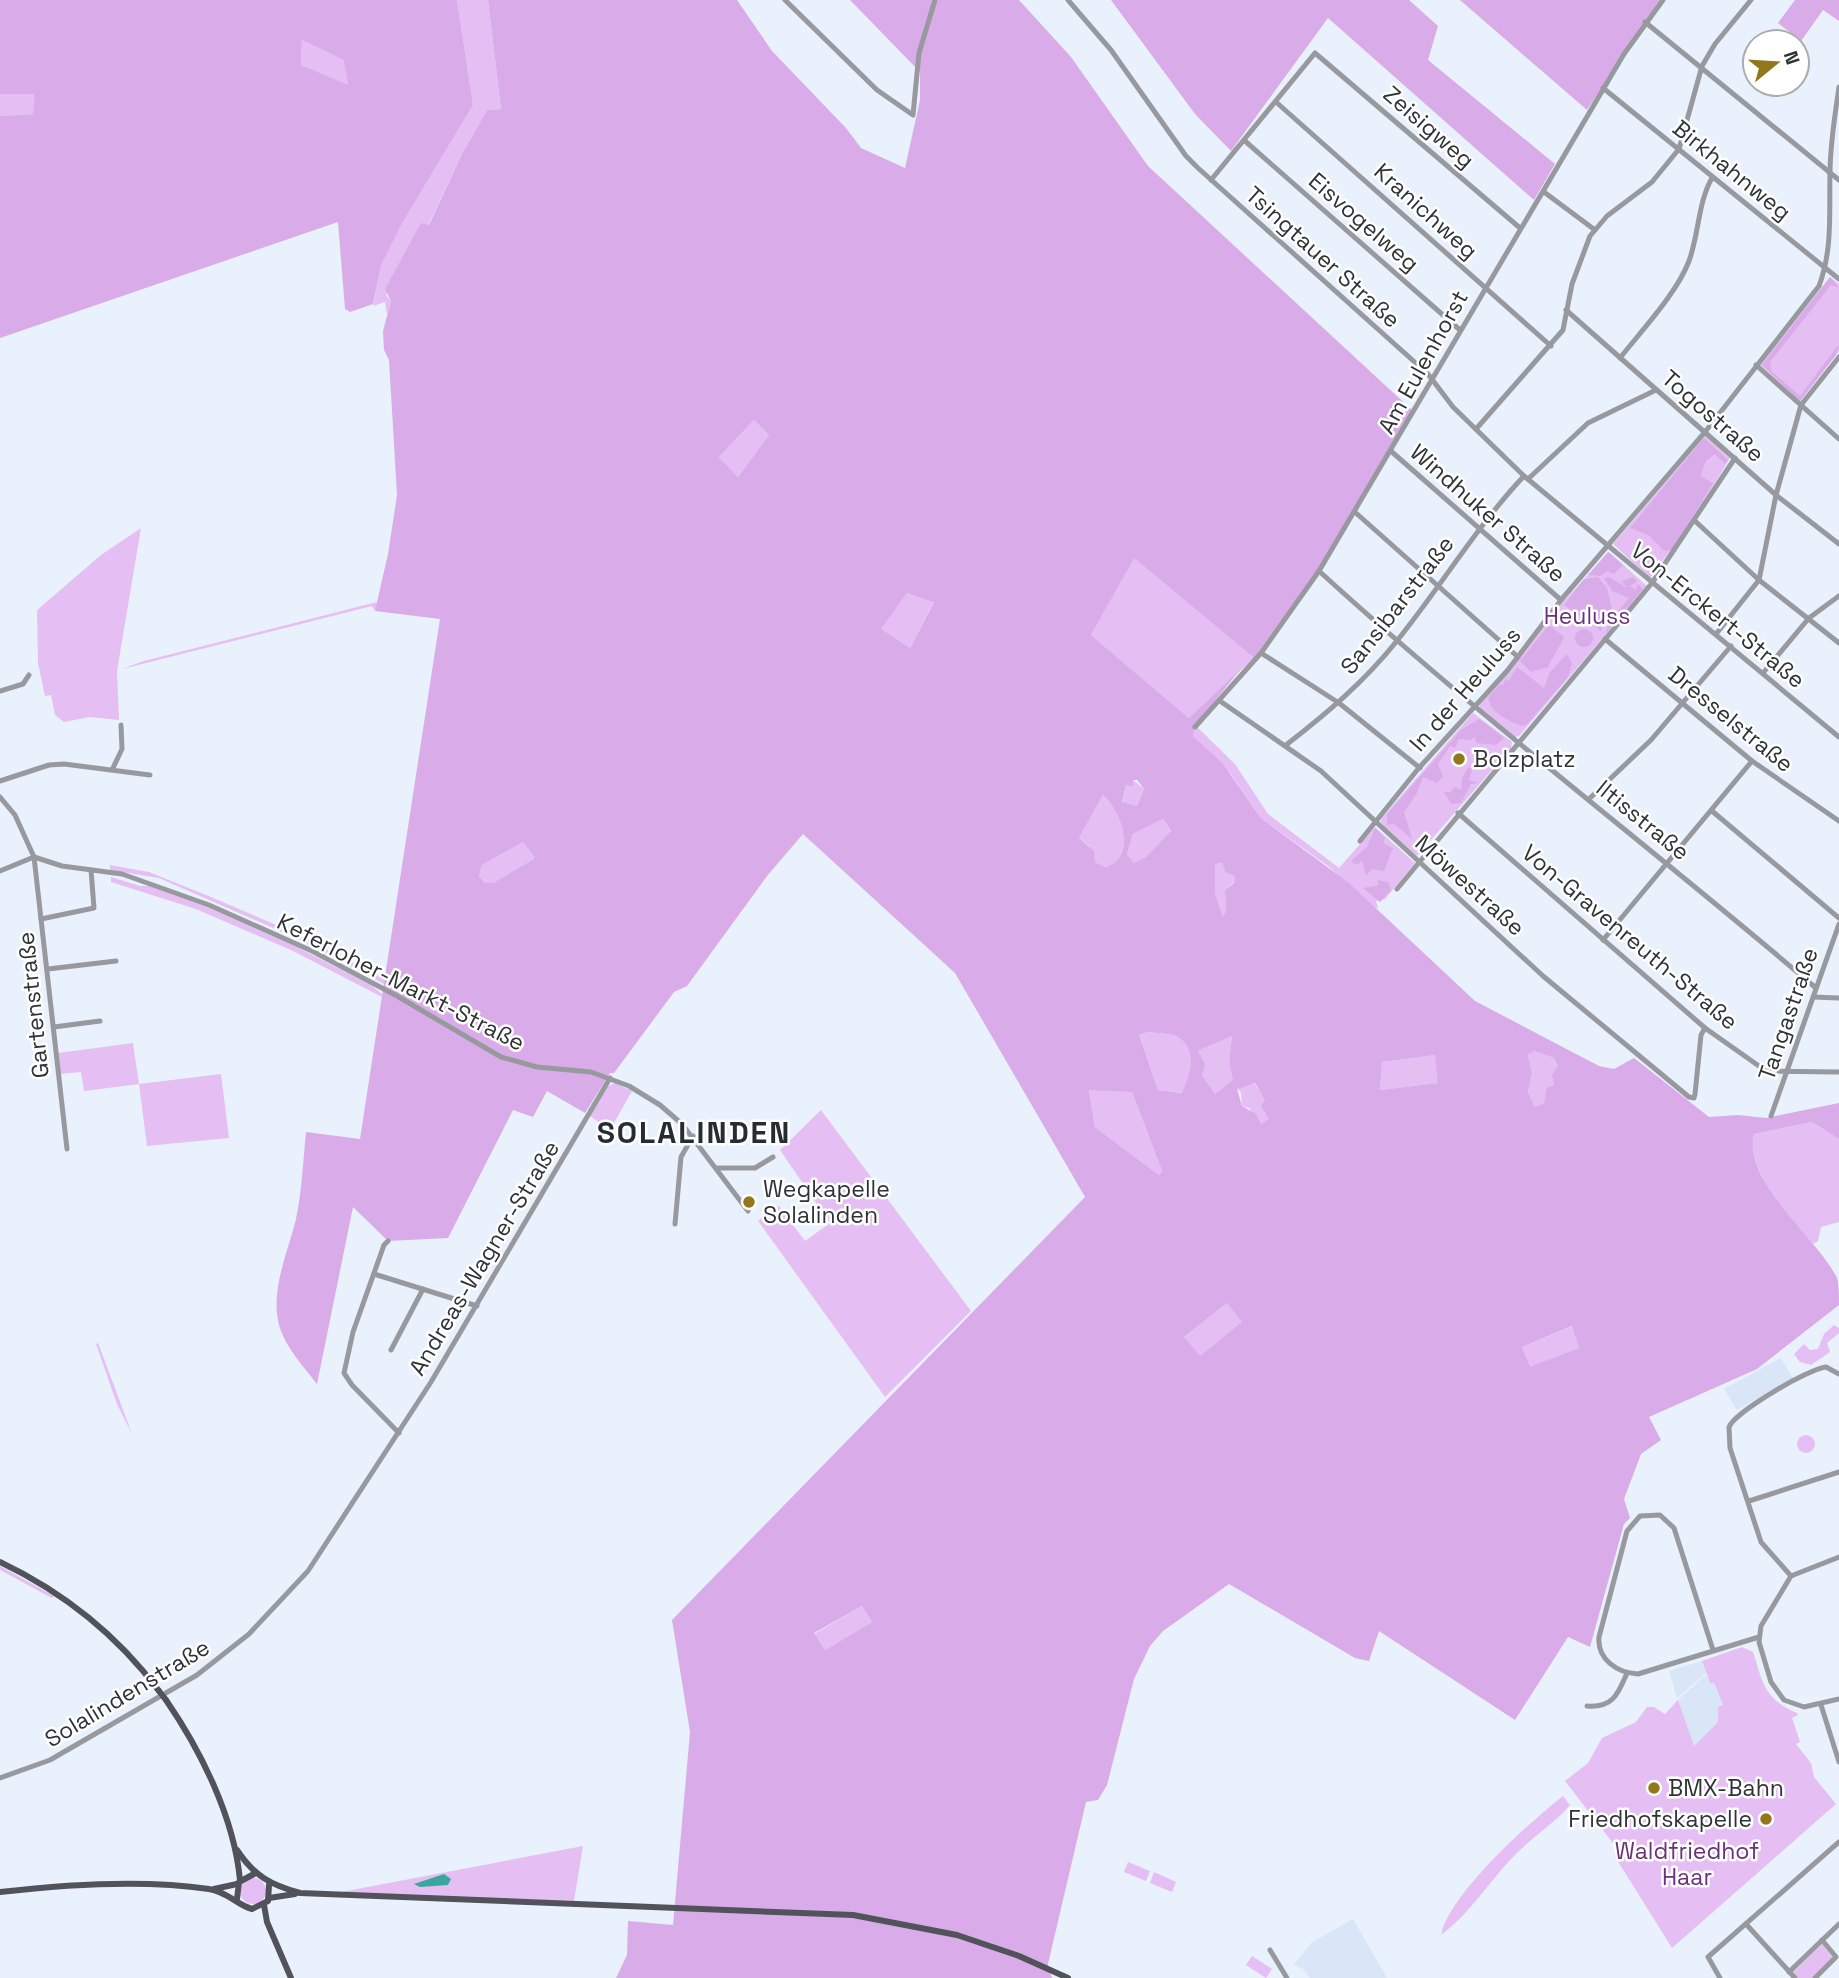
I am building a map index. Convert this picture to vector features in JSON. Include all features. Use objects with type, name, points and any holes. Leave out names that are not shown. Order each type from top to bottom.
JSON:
[{"type":"main road","points":[[0,1562],[42,1584],[89,1617],[127,1653],[166,1700],[204,1766],[237,1850],[254,1874],[262,1876],[269,1885],[300,1894]]},
{"type":"main road","points":[[237,1850],[237,1899]]},
{"type":"main road","points":[[0,1892],[96,1885],[212,1889],[239,1882],[254,1874]]},
{"type":"main road","points":[[212,1889],[237,1899],[245,1907],[256,1909],[264,1905],[269,1898],[269,1885]]},
{"type":"main road","points":[[269,1898],[300,1894],[853,1915],[957,1935],[1019,1956],[1068,1978]]},
{"type":"main road","points":[[264,1905],[267,1922],[291,1978]]},
{"type":"main road","points":[[256,1909],[267,1922]]},
{"type":"street","points":[[785,0],[877,90],[913,115],[919,52],[935,0]]},
{"type":"street","name":"Tsingtauer Straße","points":[[1069,0],[1111,50],[1186,156],[1432,379],[1437,389],[1476,429],[1607,548]]},
{"type":"street","name":"Am Eulenhorst","points":[[1195,727],[1261,653],[1319,571],[1392,452],[1460,330],[1544,192],[1603,88],[1663,0]]},
{"type":"street","points":[[1476,429],[1563,330],[1577,267],[1595,230],[1612,211],[1651,182],[1679,149],[1702,66],[1715,44],[1751,0]]},
{"type":"street","points":[[1646,22],[1839,180]]},
{"type":"street","name":"Zeisigweg","points":[[1276,102],[1315,53],[1520,228]]},
{"type":"street","points":[[1825,268],[1830,224],[1830,172],[1839,86]]},
{"type":"street","name":"Birkhahnweg","points":[[1603,88],[1839,279]]},
{"type":"street","points":[[1212,180],[1276,102]]},
{"type":"street","name":"Kranichweg","points":[[1276,102],[1551,346]]},
{"type":"street","name":"Eisvogelweg","points":[[1245,141],[1460,330]]},
{"type":"street","points":[[1620,358],[1686,270],[1700,223],[1705,190],[1712,178]]},
{"type":"street","points":[[1544,192],[1595,230]]},
{"type":"street","name":"In der Heuluss","points":[[1360,841],[1518,657],[1561,600],[1705,432],[1819,286],[1825,268]]},
{"type":"street","name":"Togostraße","points":[[1566,310],[1776,495],[1839,544]]},
{"type":"street","points":[[1716,634],[1759,580],[1776,495],[1801,405],[1839,356]]},
{"type":"street","points":[[1756,365],[1839,439]]},
{"type":"street","name":"Sansibarstraße","points":[[1286,746],[1339,703],[1397,641],[1478,530],[1526,477],[1588,423],[1656,390]]},
{"type":"street","name":"Windhuker Straße","points":[[1392,452],[1561,600]]},
{"type":"street","points":[[1397,889],[1652,583],[1735,458]]},
{"type":"street","points":[[1356,513],[1518,657]]},
{"type":"street","points":[[1695,521],[1759,580],[1839,643]]},
{"type":"street","name":"Von-Erckert-Straße","points":[[1607,548],[1731,646],[1839,737]]},
{"type":"street","name":"Iltisstraße","points":[[1319,571],[1474,708],[1668,863],[1816,988]]},
{"type":"street","points":[[1763,673],[1809,618],[1839,596]]},
{"type":"street","name":"Dresselstraße","points":[[1605,639],[1752,761],[1839,821]]},
{"type":"street","points":[[1589,799],[1651,740],[1731,646]]},
{"type":"street","points":[[1261,653],[1339,703],[1420,768]]},
{"type":"street","points":[[0,691],[23,684],[29,675]]},
{"type":"street","name":"Möwestraße","points":[[1220,701],[1321,771],[1551,982],[1685,1095],[1694,1098],[1701,1035],[1705,1028]]},
{"type":"street","points":[[113,768],[122,749],[121,726]]},
{"type":"street","points":[[1603,940],[1752,761]]},
{"type":"street","points":[[0,781],[49,765],[113,768],[150,775]]},
{"type":"street","name":"Gartenstraße","points":[[0,797],[15,815],[34,857],[67,1149]]},
{"type":"street","points":[[1712,811],[1839,918]]},
{"type":"street","name":"Von-Gravenreuth-Straße","points":[[1458,813],[1705,1028],[1766,1072],[1839,1072]]},
{"type":"street","points":[[0,871],[34,857]]},
{"type":"street","name":"Keferloher-Markt-Straße","points":[[34,857],[62,866],[122,874],[173,891],[312,951],[397,996],[494,1054],[521,1064],[578,1070],[610,1078],[660,1105],[692,1136],[748,1211]]},
{"type":"street","points":[[41,919],[94,908],[91,870]]},
{"type":"street","name":"Tangastraße","points":[[1771,1116],[1839,924]]},
{"type":"street","points":[[48,969],[116,961]]},
{"type":"street","points":[[1813,997],[1839,998]]},
{"type":"street","points":[[54,1027],[100,1021]]},
{"type":"street","name":"Andreas-Wagner-Straße","points":[[385,1453],[477,1306],[610,1078]]},
{"type":"street","points":[[675,1224],[681,1157],[692,1136]]},
{"type":"street","points":[[718,1168],[755,1168],[773,1157]]},
{"type":"street","points":[[388,1241],[353,1332],[344,1373],[352,1385],[399,1433]]},
{"type":"street","points":[[374,1274],[477,1306]]},
{"type":"street","points":[[391,1350],[423,1289]]},
{"type":"street","points":[[1791,1576],[1766,1550],[1729,1441],[1731,1422],[1813,1371],[1826,1367],[1839,1374]]},
{"type":"street","name":"Solalindenstraße","points":[[0,1778],[38,1765],[76,1746],[197,1675],[231,1650],[308,1571],[385,1453]]},
{"type":"street","points":[[1749,1502],[1839,1472]]},
{"type":"street","points":[[1713,1650],[1674,1528],[1664,1517],[1646,1514],[1635,1519],[1627,1531],[1599,1637],[1599,1651],[1603,1658],[1627,1673],[1641,1673],[1759,1637]]},
{"type":"street","points":[[1839,1557],[1791,1576],[1777,1596],[1759,1637],[1771,1682],[1779,1696],[1798,1706],[1821,1705],[1839,1699]]},
{"type":"street","points":[[1587,1706],[1605,1706],[1612,1702],[1627,1673]]},
{"type":"street","points":[[1821,1705],[1839,1760]]},
{"type":"street","points":[[1720,1978],[1708,1958],[1839,1842]]},
{"type":"street","points":[[1746,1924],[1795,1978]]},
{"type":"street","points":[[1789,1972],[1839,1924]]},
{"type":"street","points":[[1815,1978],[1836,1957],[1822,1940]]},
{"type":"street","points":[[1270,1950],[1287,1978]]},
{"type":"shaded area","points":[[1781,1358],[1793,1378],[1737,1410],[1724,1389]]},
{"type":"shaded area","points":[[1702,1661],[1706,1673],[1677,1698],[1669,1671]]},
{"type":"shaded area","points":[[1706,1675],[1710,1683],[1714,1683],[1723,1706],[1718,1722],[1693,1747],[1678,1700]]},
{"type":"shaded area","points":[[444,1874],[451,1879],[448,1885],[420,1887],[414,1884]]},
{"type":"shaded area","points":[[1353,1919],[1387,1978],[1310,1978],[1303,1969],[1294,1965],[1311,1943]]},
{"type":"green space","points":[[0,0],[457,0],[473,105],[403,222],[381,266],[373,304],[350,312],[345,309],[338,222],[0,338],[0,116],[33,114],[34,94],[0,94]],"holes":[[[302,40],[344,60],[348,85],[301,65]]]},
{"type":"green space","points":[[457,0],[488,0],[501,109],[487,110],[462,154],[428,226],[386,295],[391,301],[387,315],[385,302],[373,306],[381,266],[403,222],[473,105]]},
{"type":"green space","points":[[488,0],[737,0],[772,51],[846,128],[861,148],[905,168],[920,100],[920,72],[850,0],[1019,0],[1071,57],[1148,166],[1413,411],[1316,573],[1254,658],[1134,558],[1091,635],[1189,718],[1240,670],[1195,725],[1193,736],[1223,764],[1261,818],[1349,883],[1475,1001],[1599,1066],[1614,1069],[1634,1058],[1709,1117],[1738,1115],[1766,1118],[1839,1103],[1839,1139],[1812,1122],[1754,1134],[1753,1152],[1759,1171],[1770,1190],[1837,1278],[1839,1305],[1757,1369],[1649,1417],[1661,1440],[1641,1454],[1624,1499],[1630,1518],[1624,1524],[1590,1647],[1568,1637],[1515,1720],[1379,1631],[1369,1661],[1355,1658],[1229,1584],[1163,1631],[1150,1646],[1134,1679],[1107,1785],[1098,1800],[1086,1802],[1048,1964],[1052,1978],[616,1978],[627,1955],[628,1921],[673,1925],[690,1732],[672,1620],[1085,1197],[955,973],[803,834],[767,876],[687,986],[674,992],[614,1073],[610,1073],[585,1113],[547,1091],[533,1117],[513,1110],[448,1238],[388,1241],[353,1207],[317,1384],[290,1349],[279,1325],[278,1285],[296,1219],[306,1132],[360,1139],[440,619],[375,611],[388,554],[397,495],[389,360],[384,350],[383,331],[391,301],[385,289],[421,223],[429,225],[462,154],[487,110],[501,109]],"holes":[[[754,420],[769,435],[738,477],[719,457]],[[907,593],[934,602],[910,648],[881,629]],[[1133,780],[1137,780],[1144,789],[1137,806],[1122,802],[1126,785],[1133,786]],[[1103,795],[1116,811],[1124,844],[1116,861],[1106,867],[1095,862],[1094,851],[1079,838]],[[1163,819],[1171,831],[1146,857],[1134,863],[1127,854],[1133,834]],[[523,842],[535,858],[493,883],[485,883],[479,876],[482,865]],[[1222,863],[1226,872],[1235,876],[1234,883],[1225,890],[1226,911],[1223,917],[1215,893],[1215,864]],[[1148,1032],[1166,1034],[1183,1041],[1188,1048],[1191,1063],[1182,1093],[1158,1090],[1139,1035]],[[1232,1036],[1229,1061],[1233,1080],[1215,1094],[1202,1075],[1205,1064],[1198,1051]],[[1534,1051],[1554,1058],[1558,1066],[1552,1075],[1554,1085],[1546,1088],[1544,1103],[1535,1107],[1528,1092],[1532,1073],[1528,1055]],[[1435,1055],[1438,1083],[1380,1090],[1382,1062]],[[1255,1083],[1265,1100],[1261,1106],[1269,1119],[1261,1124],[1256,1114],[1242,1106],[1237,1089]],[[1089,1090],[1132,1092],[1162,1171],[1159,1175],[1095,1127]],[[1227,1303],[1242,1322],[1200,1356],[1184,1337]],[[1572,1326],[1579,1348],[1530,1367],[1522,1347]],[[862,1606],[872,1622],[825,1650],[814,1633]]]},
{"type":"green space","points":[[1111,0],[1409,0],[1438,26],[1428,60],[1555,164],[1534,200],[1328,18],[1231,151],[1195,114]]},
{"type":"green space","points":[[1460,0],[1660,0],[1587,110]]},
{"type":"green space","points":[[1795,0],[1839,0],[1839,21],[1823,10],[1810,28],[1784,28],[1778,23]]},
{"type":"green space","points":[[302,40],[345,60],[348,86],[301,65]]},
{"type":"green space","points":[[34,93],[33,114],[0,116],[0,94]]},
{"type":"green space","points":[[1830,277],[1839,284],[1839,351],[1800,401],[1760,365]]},
{"type":"green space","points":[[1830,277],[1839,288],[1831,285],[1770,362],[1771,371],[1800,396],[1839,344],[1836,355],[1800,401],[1762,365]]},
{"type":"green space","points":[[754,420],[769,435],[738,477],[719,457]]},
{"type":"green space","name":"Heuluss","points":[[1705,436],[1730,458],[1692,521],[1650,578],[1613,544]]},
{"type":"green space","name":"Heuluss","points":[[1704,438],[1728,460],[1725,464],[1715,454],[1706,461],[1700,476],[1713,483],[1672,550],[1664,551],[1648,535],[1630,528]]},
{"type":"green space","points":[[141,528],[117,671],[119,720],[90,717],[64,722],[55,715],[51,695],[45,696],[38,663],[37,610],[101,555]]},
{"type":"green space","points":[[1608,552],[1623,565],[1614,574],[1607,571],[1600,576],[1588,575]]},
{"type":"green space","name":"Heuluss","points":[[1609,552],[1647,586],[1519,736],[1515,737],[1480,709],[1480,705],[1563,602]]},
{"type":"green space","points":[[1133,557],[1254,658],[1189,718],[1091,635]]},
{"type":"green space","points":[[1598,577],[1607,588],[1612,609],[1603,620],[1601,631],[1564,605],[1584,579]]},
{"type":"green space","points":[[1609,577],[1627,588],[1622,581],[1634,577],[1637,582],[1630,586],[1636,590],[1638,584],[1643,589],[1605,634],[1612,618],[1629,598],[1612,591],[1604,578]]},
{"type":"green space","points":[[907,593],[934,601],[910,648],[880,629]]},
{"type":"green space","points":[[377,602],[375,611],[372,606],[122,669],[144,661]]},
{"type":"green space","points":[[1549,625],[1564,637],[1548,667],[1531,672],[1520,661]]},
{"type":"green space","points":[[1580,629],[1588,629],[1593,638],[1591,645],[1580,647],[1575,642],[1575,634]]},
{"type":"green space","points":[[1567,654],[1572,663],[1568,677],[1527,724],[1522,726],[1501,716],[1490,704],[1488,698],[1499,685],[1503,685],[1506,678],[1508,682],[1517,667],[1544,688],[1550,672]]},
{"type":"green space","points":[[1473,713],[1512,742],[1511,748],[1417,856],[1381,823],[1381,819]]},
{"type":"green space","points":[[1479,719],[1504,738],[1496,745],[1477,743],[1474,737],[1471,740],[1459,739],[1455,748],[1450,746],[1438,764],[1443,776],[1437,783],[1423,777],[1417,793],[1404,812],[1412,839],[1394,824],[1387,825],[1387,814],[1461,730]]},
{"type":"green space","points":[[1195,725],[1235,764],[1268,814],[1339,868],[1375,827],[1415,863],[1385,899],[1376,901],[1378,908],[1374,907],[1328,866],[1261,818],[1230,773],[1193,736]]},
{"type":"green space","points":[[1469,767],[1472,770],[1469,780],[1479,783],[1471,784],[1461,803],[1451,804],[1444,792],[1450,792],[1455,787],[1461,790],[1462,778]]},
{"type":"green space","points":[[1133,780],[1144,789],[1137,806],[1122,803],[1126,785]]},
{"type":"green space","points":[[1103,795],[1120,821],[1124,843],[1122,853],[1116,861],[1106,867],[1095,862],[1089,846],[1079,838]]},
{"type":"green space","points":[[1163,819],[1171,832],[1146,857],[1134,863],[1127,854],[1133,834]]},
{"type":"green space","points":[[1375,828],[1385,838],[1383,843],[1393,848],[1384,871],[1373,869],[1366,875],[1362,861],[1357,865],[1351,861],[1367,847]]},
{"type":"green space","points":[[523,842],[535,858],[493,883],[485,883],[479,876],[482,865]]},
{"type":"green space","points":[[1222,863],[1235,876],[1234,882],[1225,890],[1226,911],[1223,917],[1215,893],[1215,864]]},
{"type":"green space","points":[[110,865],[149,872],[297,934],[385,979],[384,984],[303,941],[159,878],[110,870]]},
{"type":"green space","points":[[111,877],[149,886],[205,906],[295,946],[371,985],[382,997],[293,951],[196,909],[111,882]]},
{"type":"green space","points":[[1377,880],[1388,882],[1391,890],[1380,902],[1363,888],[1379,885]]},
{"type":"green space","points":[[1148,1032],[1176,1036],[1188,1047],[1191,1062],[1183,1093],[1158,1090],[1139,1035]]},
{"type":"green space","points":[[1232,1036],[1229,1061],[1234,1080],[1215,1094],[1202,1075],[1198,1051]]},
{"type":"green space","points":[[133,1043],[139,1084],[84,1091],[81,1072],[60,1074],[58,1053]]},
{"type":"green space","points":[[1534,1051],[1554,1058],[1558,1066],[1554,1085],[1546,1088],[1544,1104],[1535,1107],[1528,1092],[1532,1073],[1528,1055]]},
{"type":"green space","points":[[1435,1055],[1439,1083],[1380,1090],[1382,1062]]},
{"type":"green space","points":[[221,1074],[229,1138],[147,1146],[139,1084]]},
{"type":"green space","points":[[615,1083],[632,1091],[610,1130],[590,1116],[608,1086]]},
{"type":"green space","points":[[1254,1083],[1266,1100],[1264,1111],[1270,1119],[1261,1124],[1249,1108],[1242,1106],[1241,1093],[1237,1088]]},
{"type":"green space","points":[[1089,1089],[1132,1092],[1162,1171],[1159,1175],[1095,1127]]},
{"type":"green space","points":[[821,1110],[971,1311],[885,1397],[758,1221],[779,1206],[805,1241],[830,1223],[780,1150]]},
{"type":"green space","points":[[1812,1122],[1839,1139],[1839,1222],[1821,1227],[1818,1241],[1813,1244],[1772,1193],[1756,1163],[1753,1148],[1754,1134]]},
{"type":"green space","points":[[1227,1303],[1243,1322],[1199,1357],[1184,1337]]},
{"type":"green space","points":[[1834,1325],[1839,1328],[1839,1333],[1827,1343],[1830,1352],[1811,1365],[1800,1362],[1794,1354],[1804,1344],[1810,1350],[1818,1349],[1824,1334]]},
{"type":"green space","points":[[1573,1326],[1579,1348],[1530,1368],[1522,1347]]},
{"type":"green space","points":[[98,1343],[132,1434],[117,1404],[96,1344]]},
{"type":"green space","points":[[1806,1435],[1812,1438],[1815,1444],[1812,1450],[1806,1453],[1800,1450],[1797,1444],[1800,1438]]},
{"type":"green space","points":[[0,1566],[54,1596],[52,1598],[0,1570]]},
{"type":"green space","points":[[862,1606],[872,1622],[825,1650],[814,1634]]},
{"type":"green space","name":"Waldfriedhof Haar","points":[[1742,1647],[1753,1652],[1771,1696],[1797,1713],[1798,1715],[1792,1718],[1800,1742],[1796,1744],[1811,1763],[1814,1777],[1836,1804],[1672,1948],[1614,1855],[1619,1851],[1565,1781],[1588,1763],[1602,1738],[1636,1722],[1647,1707],[1654,1707],[1665,1714],[1678,1700],[1694,1746],[1718,1722],[1718,1707],[1723,1705],[1714,1683],[1710,1683],[1702,1661]]},
{"type":"green space","points":[[1563,1796],[1570,1805],[1518,1852],[1462,1916],[1441,1935],[1447,1918],[1474,1880],[1531,1823]]},
{"type":"green space","points":[[583,1846],[574,1901],[336,1893]]},
{"type":"green space","points":[[1128,1862],[1150,1871],[1146,1881],[1124,1872]]},
{"type":"green space","points":[[1154,1872],[1176,1882],[1172,1892],[1150,1883]]},
{"type":"green space","points":[[253,1878],[262,1882],[266,1891],[262,1900],[253,1904],[244,1900],[240,1891],[244,1882]]},
{"type":"green space","points":[[1822,1944],[1833,1958],[1812,1978],[1798,1978],[1793,1972]]},
{"type":"green space","points":[[1252,1956],[1272,1969],[1266,1978],[1246,1965]]},
{"type":"place","name":"Bolzplatz","points":[[1459,759]]},
{"type":"place","name":"Wegkapelle Solalinden","points":[[749,1202]]},
{"type":"place","name":"BMX-Bahn","points":[[1654,1788]]},
{"type":"place","name":"Friedhofskapelle","points":[[1766,1819]]},
{"type":"district","name":"SOLALINDEN","points":[[694,1132]]}]
